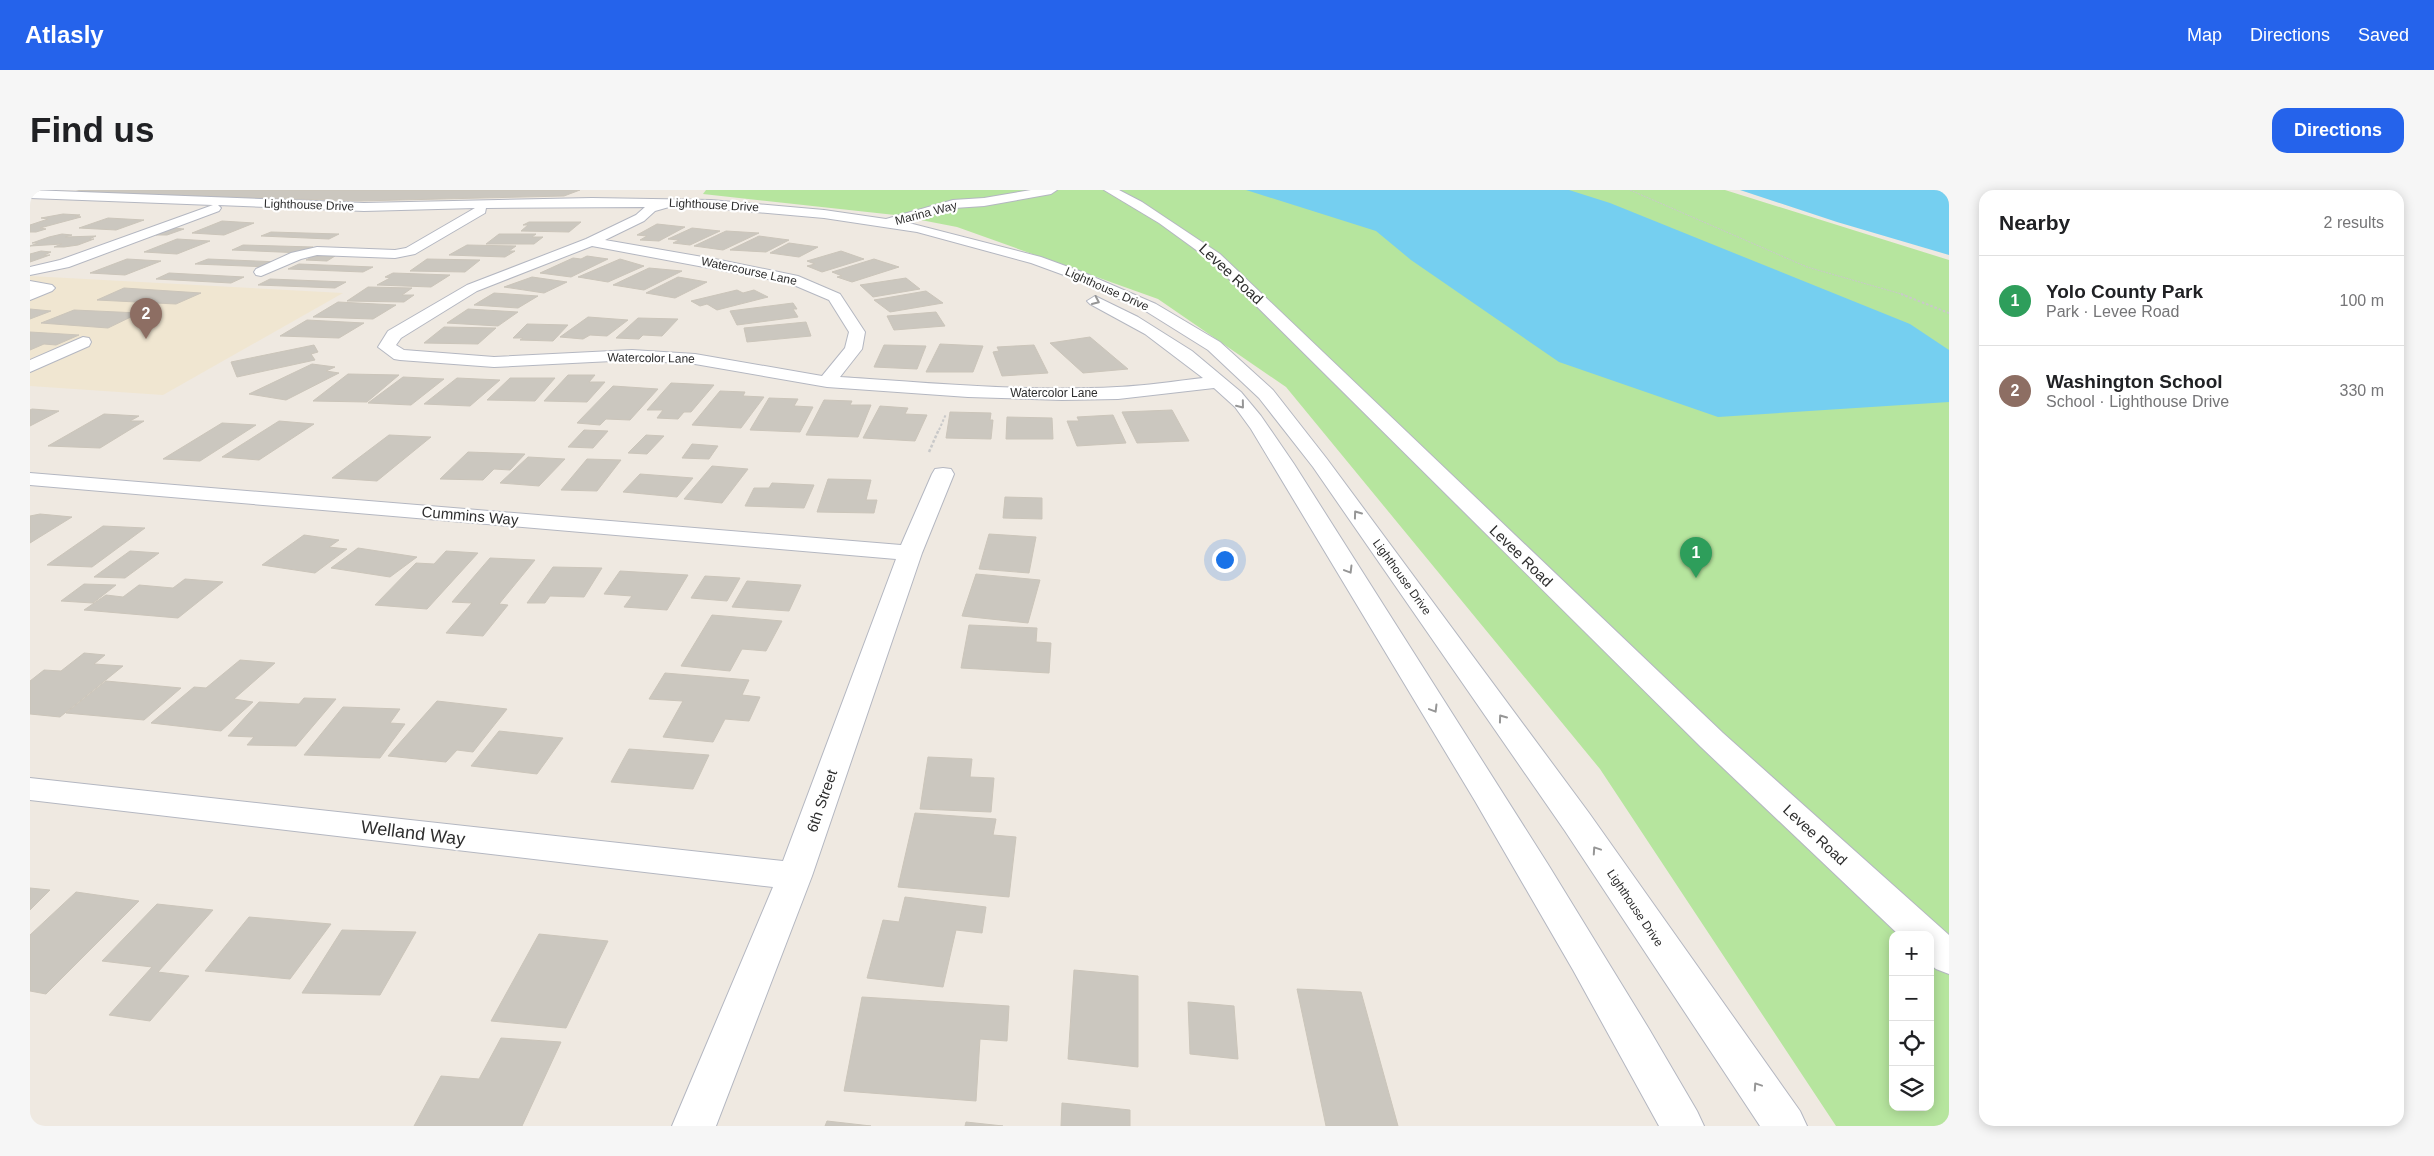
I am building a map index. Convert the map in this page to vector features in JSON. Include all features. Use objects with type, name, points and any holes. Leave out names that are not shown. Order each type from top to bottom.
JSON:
[{"type":"street","name":"Watercolor Lane","points":[[664,190],[649,205],[640,218],[591,242],[472,288],[394,335],[387,346],[400,355],[494,362],[632,356],[695,358],[827,382],[956,391],[1062,394],[1118,393],[1217,382]]},
{"type":"street","points":[[649,205],[670,203],[690,190],[696,196],[707,200],[744,206]]},
{"type":"street","name":"Marina Way","points":[[894,230],[937,208],[1051,190]]},
{"type":"street","name":"Levee Road","points":[[1110,190],[1141,205],[1176,227],[1215,257],[1712,740],[1920,931]]},
{"type":"street","name":"Lighthouse Drive","points":[[30,194],[364,207],[649,205],[894,230],[1037,276],[1106,306],[1154,333],[1217,382],[1245,410],[1284,464],[1512,836],[1641,1052],[1682,1126]]},
{"type":"street","name":"Lighthouse Drive","points":[[30,201],[352,213],[649,205]]},
{"type":"street","name":"Marina Way","points":[[894,230],[984,202]]},
{"type":"street","name":"Lighthouse Drive","points":[[670,203],[744,206],[824,214],[1036,260],[1077,275],[1150,307],[1214,346],[1266,394],[1320,462],[1577,822],[1785,1126]]},
{"type":"street","points":[[30,271],[64,264],[215,208]]},
{"type":"street","points":[[261,272],[296,256],[317,251],[395,254],[410,251],[481,210]]},
{"type":"street","points":[[408,235],[436,236]]},
{"type":"street","name":"Watercourse Lane","points":[[591,242],[720,264],[793,279],[835,297],[858,332],[852,348],[827,382]]},
{"type":"street","points":[[30,286],[47,288],[30,295]]},
{"type":"street","points":[[30,367],[83,342]]},
{"type":"street","name":"6th Street","points":[[694,1126],[796,876],[910,553],[943,474]]},
{"type":"street","name":"Cummins Way","points":[[30,479],[910,553]]},
{"type":"street","name":"Welland Way","points":[[30,789],[796,876]]},
{"type":"street","points":[[1934,944],[1949,958]]},
{"type":"path","points":[[1630,190],[1807,267],[1903,294],[1949,313]]},
{"type":"path","points":[[943,474],[928,471],[929,452],[956,391]]},
{"type":"shaded area","points":[[30,276],[343,293],[163,395],[30,386]]},
{"type":"green space","points":[[706,190],[1725,190],[1949,260],[1949,1126],[1836,1126],[1600,769],[1286,387],[1158,299],[957,227],[895,215],[703,194]]},
{"type":"water","points":[[1246,190],[1569,190],[1610,203],[1910,324],[1949,350],[1949,402],[1718,417],[1559,362],[1411,260],[1376,231]]},
{"type":"water","points":[[1740,190],[1949,190],[1949,255],[1837,222]]},
{"type":"building","points":[[81,190],[580,190],[564,196],[359,201],[74,192]]},
{"type":"building","points":[[63,214],[80,215],[75,216],[81,217],[40,228],[46,229],[36,232],[30,232],[30,225],[48,219],[41,218]]},
{"type":"building","points":[[108,218],[144,220],[116,230],[79,228]]},
{"type":"building","points":[[222,221],[254,223],[224,235],[192,233]]},
{"type":"building","points":[[529,222],[581,222],[569,232],[521,231],[528,225],[523,225]]},
{"type":"building","points":[[657,224],[685,227],[659,241],[640,240],[647,236],[637,235]]},
{"type":"building","points":[[174,228],[184,229],[167,235],[156,235]]},
{"type":"building","points":[[692,228],[720,231],[690,245],[673,243],[679,240],[668,239]]},
{"type":"building","points":[[726,231],[759,233],[723,250],[694,246]]},
{"type":"building","points":[[271,232],[339,234],[329,239],[261,236]]},
{"type":"building","points":[[62,234],[72,235],[65,237],[96,236],[89,239],[94,239],[78,245],[64,247],[54,247],[62,244],[30,246],[38,243],[32,243]]},
{"type":"building","points":[[499,234],[536,234],[532,237],[543,237],[534,244],[486,244]]},
{"type":"building","points":[[759,236],[789,240],[766,252],[730,250]]},
{"type":"building","points":[[177,239],[210,241],[177,254],[144,252]]},
{"type":"building","points":[[789,243],[818,247],[799,257],[770,253]]},
{"type":"building","points":[[243,245],[313,247],[303,253],[232,250]]},
{"type":"building","points":[[467,245],[516,246],[509,251],[515,251],[505,257],[449,255]]},
{"type":"building","points":[[41,251],[51,252],[44,255],[50,255],[30,262],[30,254]]},
{"type":"building","points":[[841,251],[864,259],[822,272],[807,266],[815,264],[807,261]]},
{"type":"building","points":[[314,256],[335,256],[327,261],[306,260]]},
{"type":"building","points":[[587,256],[608,259],[571,277],[540,273],[573,258],[581,259]]},
{"type":"building","points":[[127,259],[161,261],[125,275],[90,273]]},
{"type":"building","points":[[208,259],[280,262],[269,267],[195,264]]},
{"type":"building","points":[[427,259],[480,260],[465,272],[410,271]]},
{"type":"building","points":[[620,259],[644,266],[608,282],[578,277]]},
{"type":"building","points":[[874,259],[899,267],[852,282],[837,277],[842,276],[832,272]]},
{"type":"building","points":[[299,264],[373,267],[363,272],[288,269]]},
{"type":"building","points":[[649,268],[682,271],[644,290],[613,285]]},
{"type":"building","points":[[169,273],[244,277],[231,283],[156,279]]},
{"type":"building","points":[[393,273],[450,275],[431,287],[377,285],[390,278],[385,277]]},
{"type":"building","points":[[532,277],[567,282],[544,293],[504,287]]},
{"type":"building","points":[[678,277],[707,282],[675,298],[646,293]]},
{"type":"building","points":[[906,278],[920,289],[873,297],[860,285]]},
{"type":"building","points":[[270,279],[346,282],[335,288],[258,285]]},
{"type":"building","points":[[368,287],[412,288],[402,295],[414,295],[404,302],[347,301]]},
{"type":"building","points":[[124,288],[201,293],[176,304],[97,300]]},
{"type":"building","points":[[737,290],[743,293],[754,290],[768,297],[717,310],[707,304],[700,306],[691,301]]},
{"type":"building","points":[[926,291],[943,303],[890,312],[874,300]]},
{"type":"building","points":[[494,293],[538,296],[518,308],[474,305]]},
{"type":"building","points":[[338,302],[396,305],[373,319],[313,317]]},
{"type":"building","points":[[793,303],[797,309],[793,309],[798,317],[737,325],[730,311]]},
{"type":"building","points":[[30,309],[51,311],[30,319]]},
{"type":"building","points":[[468,309],[518,312],[498,326],[447,323]]},
{"type":"building","points":[[74,310],[139,313],[108,328],[41,323]]},
{"type":"building","points":[[936,312],[945,326],[894,330],[887,316]]},
{"type":"building","points":[[588,317],[628,320],[607,336],[590,335],[583,339],[560,337]]},
{"type":"building","points":[[638,318],[678,319],[662,336],[643,335],[639,339],[616,338]]},
{"type":"building","points":[[307,320],[364,323],[339,338],[280,336]]},
{"type":"building","points":[[806,322],[811,336],[747,342],[744,328]]},
{"type":"building","points":[[527,324],[568,325],[553,341],[513,338]]},
{"type":"building","points":[[444,327],[496,328],[478,344],[424,343]]},
{"type":"building","points":[[30,332],[79,335],[56,345],[44,344],[30,350]]},
{"type":"building","points":[[1090,337],[1128,369],[1083,373],[1050,343]]},
{"type":"building","points":[[940,344],[983,346],[973,372],[926,372]]},
{"type":"building","points":[[314,345],[318,352],[311,354],[315,360],[237,377],[231,362]]},
{"type":"building","points":[[884,345],[926,346],[917,369],[874,367]]},
{"type":"building","points":[[1034,345],[1048,373],[1002,376],[993,352],[999,351],[997,347]]},
{"type":"building","points":[[312,364],[335,367],[326,371],[339,373],[286,400],[249,394]]},
{"type":"building","points":[[348,374],[399,375],[367,402],[313,401]]},
{"type":"building","points":[[568,375],[595,375],[589,382],[605,382],[587,402],[544,401]]},
{"type":"building","points":[[403,377],[444,379],[411,405],[368,403]]},
{"type":"building","points":[[457,378],[500,380],[470,406],[424,404]]},
{"type":"building","points":[[510,378],[555,378],[535,401],[487,400]]},
{"type":"building","points":[[671,383],[714,385],[691,412],[684,412],[678,419],[657,418],[663,410],[647,410]]},
{"type":"building","points":[[613,386],[658,389],[630,420],[606,419],[600,425],[577,423]]},
{"type":"building","points":[[720,391],[745,392],[743,396],[764,397],[741,428],[692,425]]},
{"type":"building","points":[[769,398],[798,399],[794,406],[813,407],[800,432],[750,430]]},
{"type":"building","points":[[824,400],[852,401],[850,405],[871,405],[858,437],[806,435]]},
{"type":"building","points":[[880,406],[908,408],[905,414],[927,415],[915,441],[863,438]]},
{"type":"building","points":[[32,409],[59,411],[30,426],[30,410]]},
{"type":"building","points":[[1172,410],[1189,441],[1137,443],[1122,412]]},
{"type":"building","points":[[950,412],[991,413],[990,420],[993,420],[991,439],[946,438]]},
{"type":"building","points":[[104,414],[139,416],[130,421],[144,421],[100,448],[48,446]]},
{"type":"building","points":[[1113,415],[1126,443],[1077,446],[1067,421],[1079,421],[1077,417]]},
{"type":"building","points":[[1007,417],[1052,418],[1053,439],[1006,439]]},
{"type":"building","points":[[279,421],[314,424],[259,460],[222,457]]},
{"type":"building","points":[[222,423],[256,425],[200,461],[163,459]]},
{"type":"building","points":[[584,430],[608,431],[593,448],[568,447]]},
{"type":"building","points":[[389,435],[431,437],[377,481],[332,478]]},
{"type":"building","points":[[646,435],[664,436],[647,454],[628,453]]},
{"type":"building","points":[[692,444],[718,446],[709,459],[682,458]]},
{"type":"building","points":[[468,452],[525,454],[510,470],[494,469],[483,480],[440,479]]},
{"type":"building","points":[[528,457],[565,459],[539,486],[500,483]]},
{"type":"building","points":[[587,459],[621,460],[597,491],[561,490]]},
{"type":"building","points":[[712,466],[748,469],[722,503],[684,499]]},
{"type":"building","points":[[640,474],[693,478],[677,497],[623,492]]},
{"type":"building","points":[[828,479],[871,480],[866,500],[877,500],[874,513],[817,512]]},
{"type":"building","points":[[772,483],[814,485],[804,508],[745,506],[754,488],[769,488]]},
{"type":"building","points":[[1005,497],[1042,498],[1042,519],[1003,518]]},
{"type":"building","points":[[40,514],[72,517],[30,543],[30,516]]},
{"type":"building","points":[[103,526],[145,528],[92,567],[47,565]]},
{"type":"building","points":[[989,534],[1036,537],[1029,573],[979,569]]},
{"type":"building","points":[[304,535],[339,540],[329,547],[347,549],[315,573],[262,565]]},
{"type":"building","points":[[358,548],[417,557],[390,577],[331,568]]},
{"type":"building","points":[[130,551],[159,553],[125,578],[94,577]]},
{"type":"building","points":[[446,551],[478,553],[427,609],[375,605],[416,563],[434,564]]},
{"type":"building","points":[[490,558],[535,560],[499,604],[508,605],[483,636],[446,633],[472,603],[452,602]]},
{"type":"building","points":[[553,567],[602,568],[584,597],[550,596],[545,603],[527,603]]},
{"type":"building","points":[[620,571],[688,575],[667,610],[624,607],[632,596],[604,594]]},
{"type":"building","points":[[976,574],[1040,580],[1028,623],[962,616]]},
{"type":"building","points":[[705,576],[740,578],[727,601],[691,598]]},
{"type":"building","points":[[185,579],[223,582],[178,618],[84,610],[106,595],[123,597],[139,585],[173,588]]},
{"type":"building","points":[[747,581],[801,585],[789,611],[732,607]]},
{"type":"building","points":[[84,584],[116,585],[93,603],[61,601]]},
{"type":"building","points":[[712,615],[782,621],[766,651],[742,649],[730,671],[681,666]]},
{"type":"building","points":[[969,625],[1037,628],[1036,642],[1051,643],[1049,673],[961,668]]},
{"type":"building","points":[[84,653],[105,655],[94,664],[123,666],[60,717],[30,714],[30,681],[44,670],[61,671]]},
{"type":"building","points":[[240,660],[275,663],[234,699],[253,702],[221,731],[151,723],[194,687],[206,688]]},
{"type":"building","points":[[665,673],[749,680],[742,695],[760,697],[749,721],[725,719],[713,742],[663,737],[683,701],[649,699]]},
{"type":"building","points":[[106,681],[181,688],[144,720],[66,713]]},
{"type":"building","points":[[304,698],[336,699],[296,746],[247,745],[254,737],[228,736],[259,702],[299,704]]},
{"type":"building","points":[[437,701],[507,709],[473,752],[457,750],[446,762],[388,756]]},
{"type":"building","points":[[343,707],[400,709],[390,723],[405,724],[380,758],[304,755]]},
{"type":"building","points":[[499,731],[563,738],[537,774],[471,766]]},
{"type":"building","points":[[629,749],[709,755],[693,789],[611,782]]},
{"type":"building","points":[[928,757],[972,759],[970,777],[994,778],[991,812],[920,809]]},
{"type":"building","points":[[915,813],[996,819],[993,835],[1016,837],[1009,897],[898,887]]},
{"type":"building","points":[[30,888],[50,890],[30,910]]},
{"type":"building","points":[[76,892],[139,901],[46,994],[30,991],[30,935]]},
{"type":"building","points":[[905,897],[986,907],[982,933],[956,930],[943,987],[867,978],[883,920],[899,922]]},
{"type":"building","points":[[157,904],[213,910],[158,972],[189,976],[150,1021],[109,1015],[152,967],[102,961]]},
{"type":"building","points":[[249,917],[331,924],[290,979],[205,971]]},
{"type":"building","points":[[342,930],[416,932],[380,995],[302,993]]},
{"type":"building","points":[[539,934],[608,941],[566,1028],[491,1021]]},
{"type":"building","points":[[1074,970],[1138,976],[1138,1067],[1068,1059]]},
{"type":"building","points":[[1297,989],[1361,992],[1398,1126],[1326,1126]]},
{"type":"building","points":[[862,997],[1009,1006],[1007,1041],[980,1039],[976,1101],[844,1091]]},
{"type":"building","points":[[1188,1002],[1234,1006],[1238,1059],[1190,1054]]},
{"type":"building","points":[[501,1038],[561,1042],[522,1126],[414,1126],[441,1076],[479,1079]]},
{"type":"building","points":[[1062,1103],[1130,1110],[1130,1126],[1061,1126]]},
{"type":"building","points":[[827,1121],[871,1126],[825,1126]]},
{"type":"building","points":[[966,1122],[1003,1126],[965,1126]]},
{"type":"place","name":"Washington School","points":[[146,339]]},
{"type":"place","name":"Yolo County Park","points":[[1696,578]]}]
